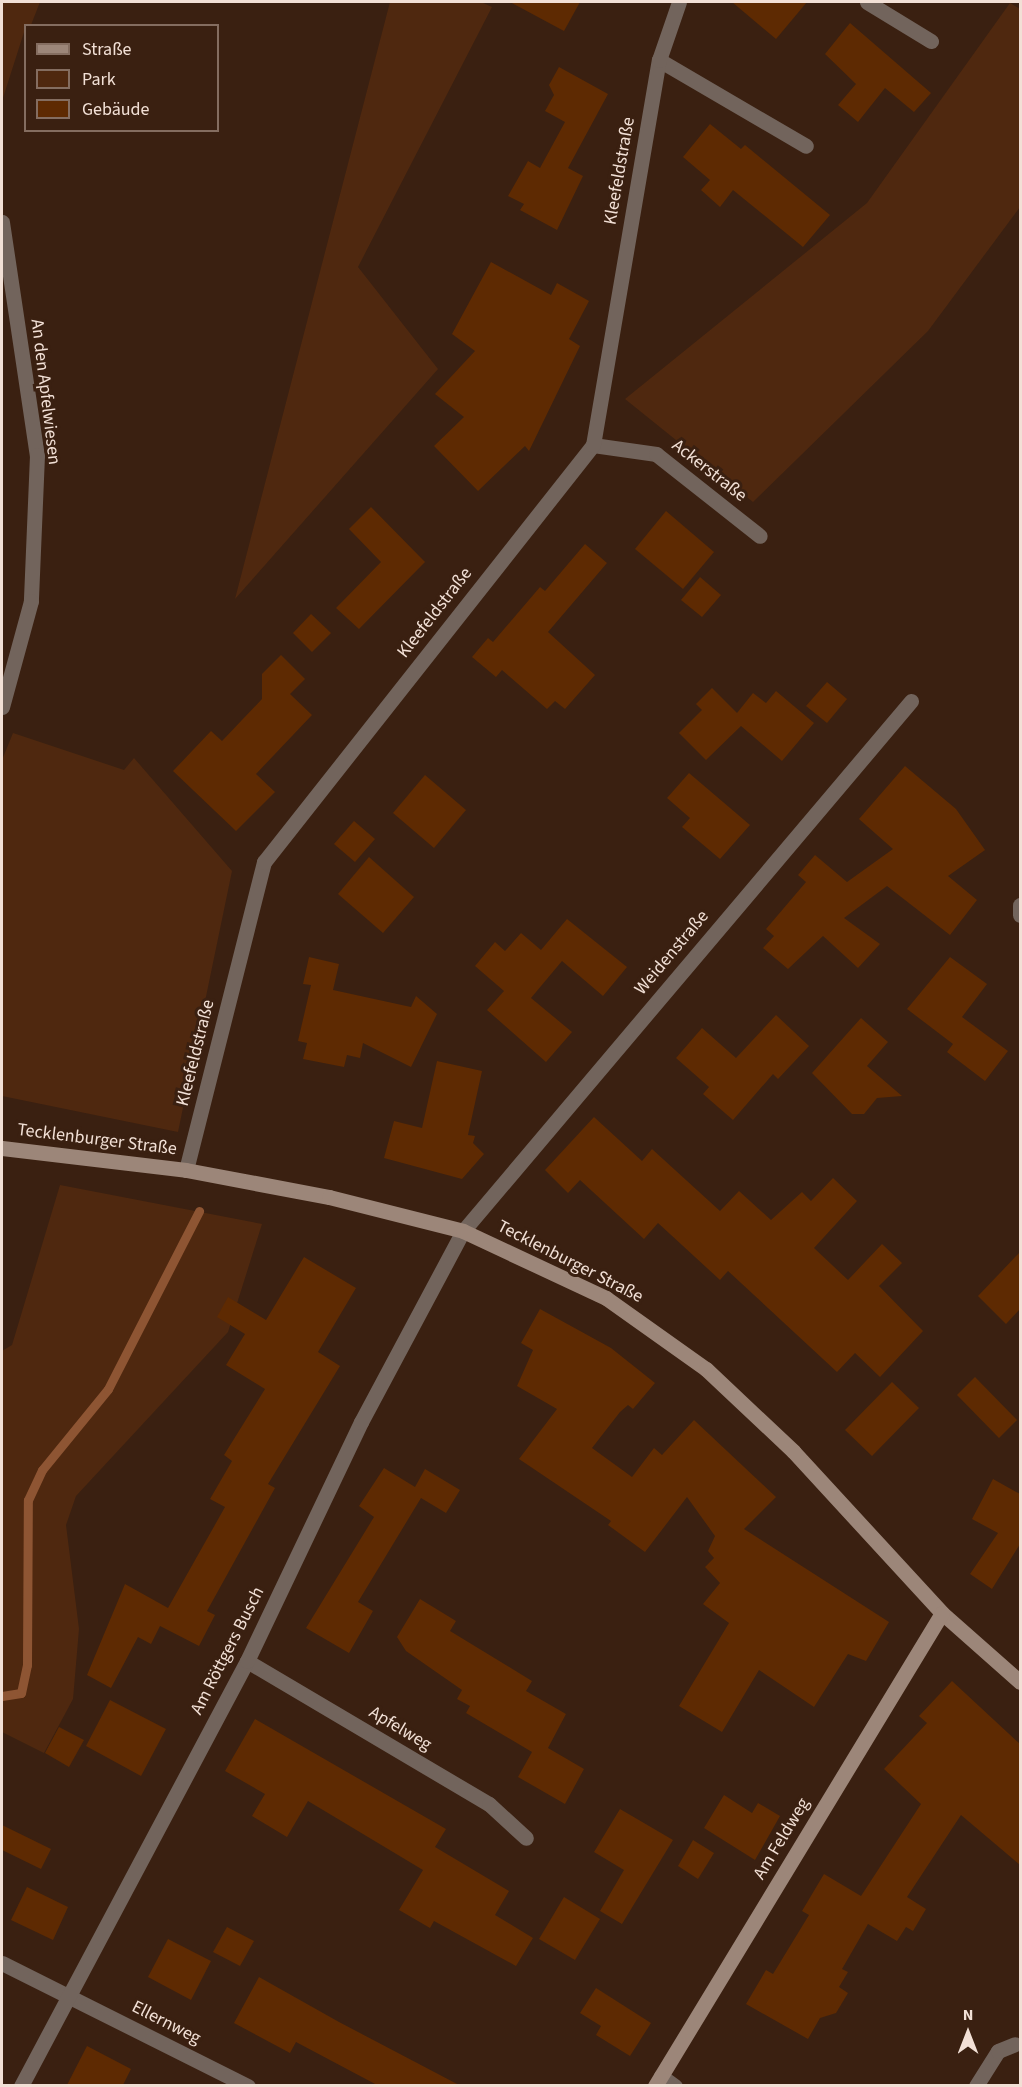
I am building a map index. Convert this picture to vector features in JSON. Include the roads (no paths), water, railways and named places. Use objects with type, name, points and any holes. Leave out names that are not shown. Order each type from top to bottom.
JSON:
[{"type":"street","name":"Kleefeldstraße","points":[[186,1170],[264,862],[592,446],[658,60],[679,2]]},
{"type":"street","points":[[867,2],[931,41]]},
{"type":"street","points":[[658,60],[806,146]]},
{"type":"street","name":"An den Apfelwiesen","points":[[2,222],[37,456],[31,601],[2,707]]},
{"type":"street","name":"Ackerstraße","points":[[592,446],[656,454],[760,536]]},
{"type":"street","name":"Weidenstraße","points":[[463,1231],[911,701]]},
{"type":"street","points":[[1020,905],[1020,915]]},
{"type":"street","name":"Tecklenburger Straße","points":[[2,1148],[186,1170],[329,1197],[463,1231],[606,1298],[706,1369],[793,1451],[942,1613],[1020,1682]]},
{"type":"street","name":"Am Röttgers Busch","points":[[21,2085],[247,1661],[361,1422],[463,1231]]},
{"type":"street","name":"Am Feldweg","points":[[658,2081],[942,1613]]},
{"type":"street","name":"Apfelweg","points":[[247,1661],[489,1804],[526,1838]]},
{"type":"street","name":"Ellernweg","points":[[2,1963],[248,2085]]},
{"type":"street","points":[[976,2085],[998,2050],[1015,2044]]},
{"type":"street","points":[[658,2081],[675,2085]]},
{"type":"waterway","points":[[2,1696],[21,1693],[27,1665],[28,1500],[42,1470],[108,1389],[199,1211]]}]
